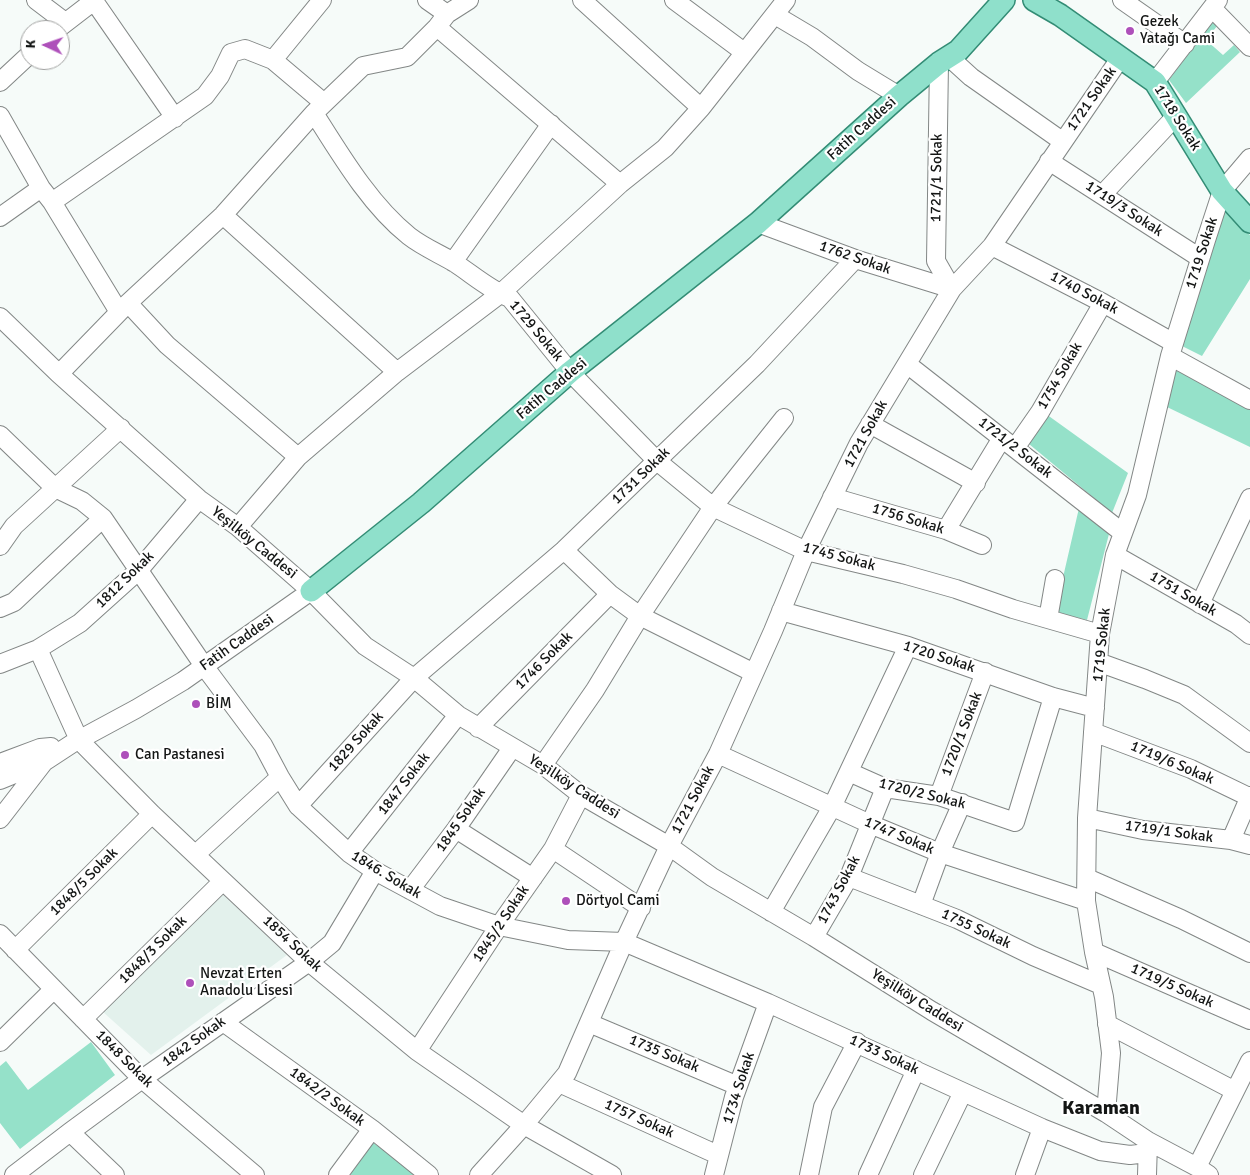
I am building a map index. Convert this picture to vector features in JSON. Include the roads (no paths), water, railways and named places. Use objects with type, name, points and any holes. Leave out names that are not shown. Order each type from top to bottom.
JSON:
[{"type":"main road","name":"Fatih Caddesi","points":[[311,590],[421,503],[570,372],[758,223],[899,96],[958,51],[1004,0]]},
{"type":"main road","name":"1718 Sokak","points":[[1034,0],[1058,8],[1155,82],[1222,191],[1250,222]]},
{"type":"street","points":[[36,0],[54,20]]},
{"type":"street","points":[[68,20],[94,0],[175,118]]},
{"type":"street","points":[[272,60],[322,0]]},
{"type":"street","points":[[427,0],[442,20],[551,124],[620,184]]},
{"type":"street","points":[[59,374],[124,307],[223,215],[319,108],[363,66],[407,57],[442,20],[469,0]]},
{"type":"street","points":[[582,0],[701,108]]},
{"type":"street","points":[[674,0],[744,52]]},
{"type":"street","points":[[238,527],[298,457],[397,372],[500,294],[620,184],[665,148],[701,108],[786,0]]},
{"type":"street","points":[[1122,0],[1185,44]]},
{"type":"street","points":[[1155,82],[1215,4],[1250,47]]},
{"type":"street","points":[[775,16],[812,36],[858,71],[899,96]]},
{"type":"street","name":"1729 Sokak","points":[[52,202],[205,96],[220,76],[231,53],[245,49],[272,60],[319,108],[338,151],[374,201],[409,236],[453,262],[500,294],[510,298],[570,372]]},
{"type":"street","name":"1721 Sokak","points":[[479,1175],[567,1073],[624,942],[669,846],[718,754],[806,551],[859,443],[952,289],[992,246],[1121,57]]},
{"type":"street","points":[[944,60],[1062,141]]},
{"type":"street","name":"1721/1 Sokak","points":[[944,60],[936,261],[952,289]]},
{"type":"street","points":[[0,82],[20,63]]},
{"type":"street","points":[[0,116],[41,188],[124,307],[298,457]]},
{"type":"street","points":[[1102,195],[1176,116]]},
{"type":"street","points":[[453,262],[551,124]]},
{"type":"street","points":[[1222,191],[1250,158]]},
{"type":"street","name":"1719/3 Sokak","points":[[1049,160],[1200,258]]},
{"type":"street","points":[[0,217],[41,188]]},
{"type":"street","name":"1719 Sokak","points":[[1106,1113],[1111,1053],[1086,901],[1088,818],[1100,634],[1115,556],[1136,495],[1172,349],[1222,191]]},
{"type":"street","points":[[223,215],[397,372]]},
{"type":"street","name":"1762 Sokak","points":[[758,223],[855,260],[952,289]]},
{"type":"street","name":"1740 Sokak","points":[[992,246],[1103,303],[1250,400]]},
{"type":"street","name":"1731 Sokak","points":[[414,678],[564,550],[757,364],[855,260]]},
{"type":"street","name":"1754 Sokak","points":[[946,530],[976,483],[1009,443],[1040,412],[1103,303]]},
{"type":"street","name":"Yeşilköy Caddesi","points":[[0,317],[59,374],[199,498],[238,527],[311,590],[365,646],[414,678],[458,715],[543,765],[581,795],[669,846],[712,877],[814,937],[932,1012],[1106,1113],[1148,1147],[1203,1171]]},
{"type":"street","name":"1721/2 Sokak","points":[[907,364],[1123,533]]},
{"type":"street","name":"1745 Sokak","points":[[570,372],[657,461],[713,507],[806,551],[912,576],[1100,634]]},
{"type":"street","points":[[543,765],[595,690],[640,616],[713,507],[784,418]]},
{"type":"street","points":[[870,424],[976,483]]},
{"type":"street","points":[[0,546],[14,526],[121,428]]},
{"type":"street","name":"1846. Sokak","points":[[0,435],[55,488],[82,501],[103,518],[204,666],[263,745],[298,806],[349,853],[375,871],[440,906],[499,926],[568,940],[624,942]]},
{"type":"street","name":"1756 Sokak","points":[[832,497],[946,530],[982,545]]},
{"type":"street","name":"1812 Sokak","points":[[0,664],[38,649],[80,623],[139,570],[199,498]]},
{"type":"street","points":[[1200,604],[1250,498]]},
{"type":"street","points":[[0,608],[14,602],[103,518]]},
{"type":"street","points":[[564,550],[610,594],[640,616],[754,673]]},
{"type":"street","name":"1751 Sokak","points":[[1115,556],[1236,624],[1250,635]]},
{"type":"street","points":[[1048,619],[1056,579]]},
{"type":"street","name":"Fatih Caddesi","points":[[0,780],[42,755],[76,742],[144,705],[204,666],[311,590]]},
{"type":"street","name":"1746 Sokak","points":[[478,728],[610,594]]},
{"type":"street","name":"1720 Sokak","points":[[781,612],[908,646],[1053,697],[1095,708]]},
{"type":"street","points":[[772,912],[832,807],[908,646]]},
{"type":"street","points":[[38,649],[76,742]]},
{"type":"street","points":[[1098,662],[1184,695],[1250,743]]},
{"type":"street","name":"1720/1 Sokak","points":[[939,796],[985,672]]},
{"type":"street","name":"1829 Sokak","points":[[298,806],[414,678]]},
{"type":"street","name":"1720/2 Sokak","points":[[849,772],[885,788],[939,796],[1015,822],[1053,697]]},
{"type":"street","name":"1847 Sokak","points":[[349,853],[458,715]]},
{"type":"street","name":"1719/6 Sokak","points":[[1093,732],[1190,769],[1250,796]]},
{"type":"street","name":"1854 Sokak","points":[[76,742],[309,962],[417,1050],[524,1125],[612,1175]]},
{"type":"street","name":"1845 Sokak","points":[[410,890],[456,829],[512,748]]},
{"type":"street","name":"1747 Sokak","points":[[718,754],[870,824],[940,853],[1086,901]]},
{"type":"street","points":[[0,819],[42,755]]},
{"type":"street","name":"Fatih Caddesi","points":[[0,763],[42,755]]},
{"type":"street","points":[[196,854],[280,777]]},
{"type":"street","name":"1743 Sokak","points":[[814,937],[850,877],[885,788]]},
{"type":"street","name":"1845/2 Sokak","points":[[417,1050],[553,848],[581,795]]},
{"type":"street","points":[[1231,840],[1250,796]]},
{"type":"street","points":[[921,905],[940,853],[962,803]]},
{"type":"street","name":"1848/5 Sokak","points":[[15,950],[152,814]]},
{"type":"street","name":"1719/1 Sokak","points":[[1088,818],[1143,830],[1231,840],[1250,845]]},
{"type":"street","points":[[456,829],[533,878]]},
{"type":"street","points":[[553,848],[641,908]]},
{"type":"street","name":"1842 Sokak","points":[[14,1175],[142,1079],[309,962],[332,942],[375,871]]},
{"type":"street","name":"1755 Sokak","points":[[850,877],[957,919],[1033,956],[1101,985]]},
{"type":"street","points":[[1087,878],[1181,919],[1250,953]]},
{"type":"street","name":"1848/3 Sokak","points":[[83,1019],[223,881]]},
{"type":"street","name":"1848 Sokak","points":[[0,934],[142,1079],[255,1175]]},
{"type":"street","name":"1733 Sokak","points":[[624,942],[858,1042],[1042,1128],[1100,1151],[1130,1155],[1148,1147]]},
{"type":"street","name":"1719/5 Sokak","points":[[1094,952],[1250,1020]]},
{"type":"street","points":[[0,1042],[54,989]]},
{"type":"street","name":"1734 Sokak","points":[[718,1169],[738,1086],[768,1003]]},
{"type":"street","name":"1842/2 Sokak","points":[[222,1022],[372,1129],[429,1175]]},
{"type":"street","name":"1735 Sokak","points":[[589,1023],[738,1086]]},
{"type":"street","points":[[1107,1024],[1235,1091]]},
{"type":"street","points":[[815,1173],[824,1107],[858,1042]]},
{"type":"street","points":[[1203,1171],[1235,1091],[1250,1062]]},
{"type":"street","points":[[868,1175],[916,1070]]},
{"type":"street","name":"1757 Sokak","points":[[559,1083],[718,1169]]},
{"type":"street","points":[[923,1175],[963,1092]]},
{"type":"street","points":[[1025,1175],[1042,1128]]},
{"type":"street","points":[[338,1175],[372,1129]]},
{"type":"street","points":[[70,1132],[115,1175]]},
{"type":"street","points":[[1147,1175],[1148,1147]]},
{"type":"place","name":"Gezek Yatağı Cami","points":[[1130,31]]},
{"type":"place","name":"BİM","points":[[196,704]]},
{"type":"place","name":"Can Pastanesi","points":[[125,755]]},
{"type":"place","name":"Dörtyol Cami","points":[[566,901]]},
{"type":"place","name":"Nevzat Erten Anadolu Lisesi","points":[[190,983]]},
{"type":"district","name":"Karaman","points":[[1101,1109]]}]
